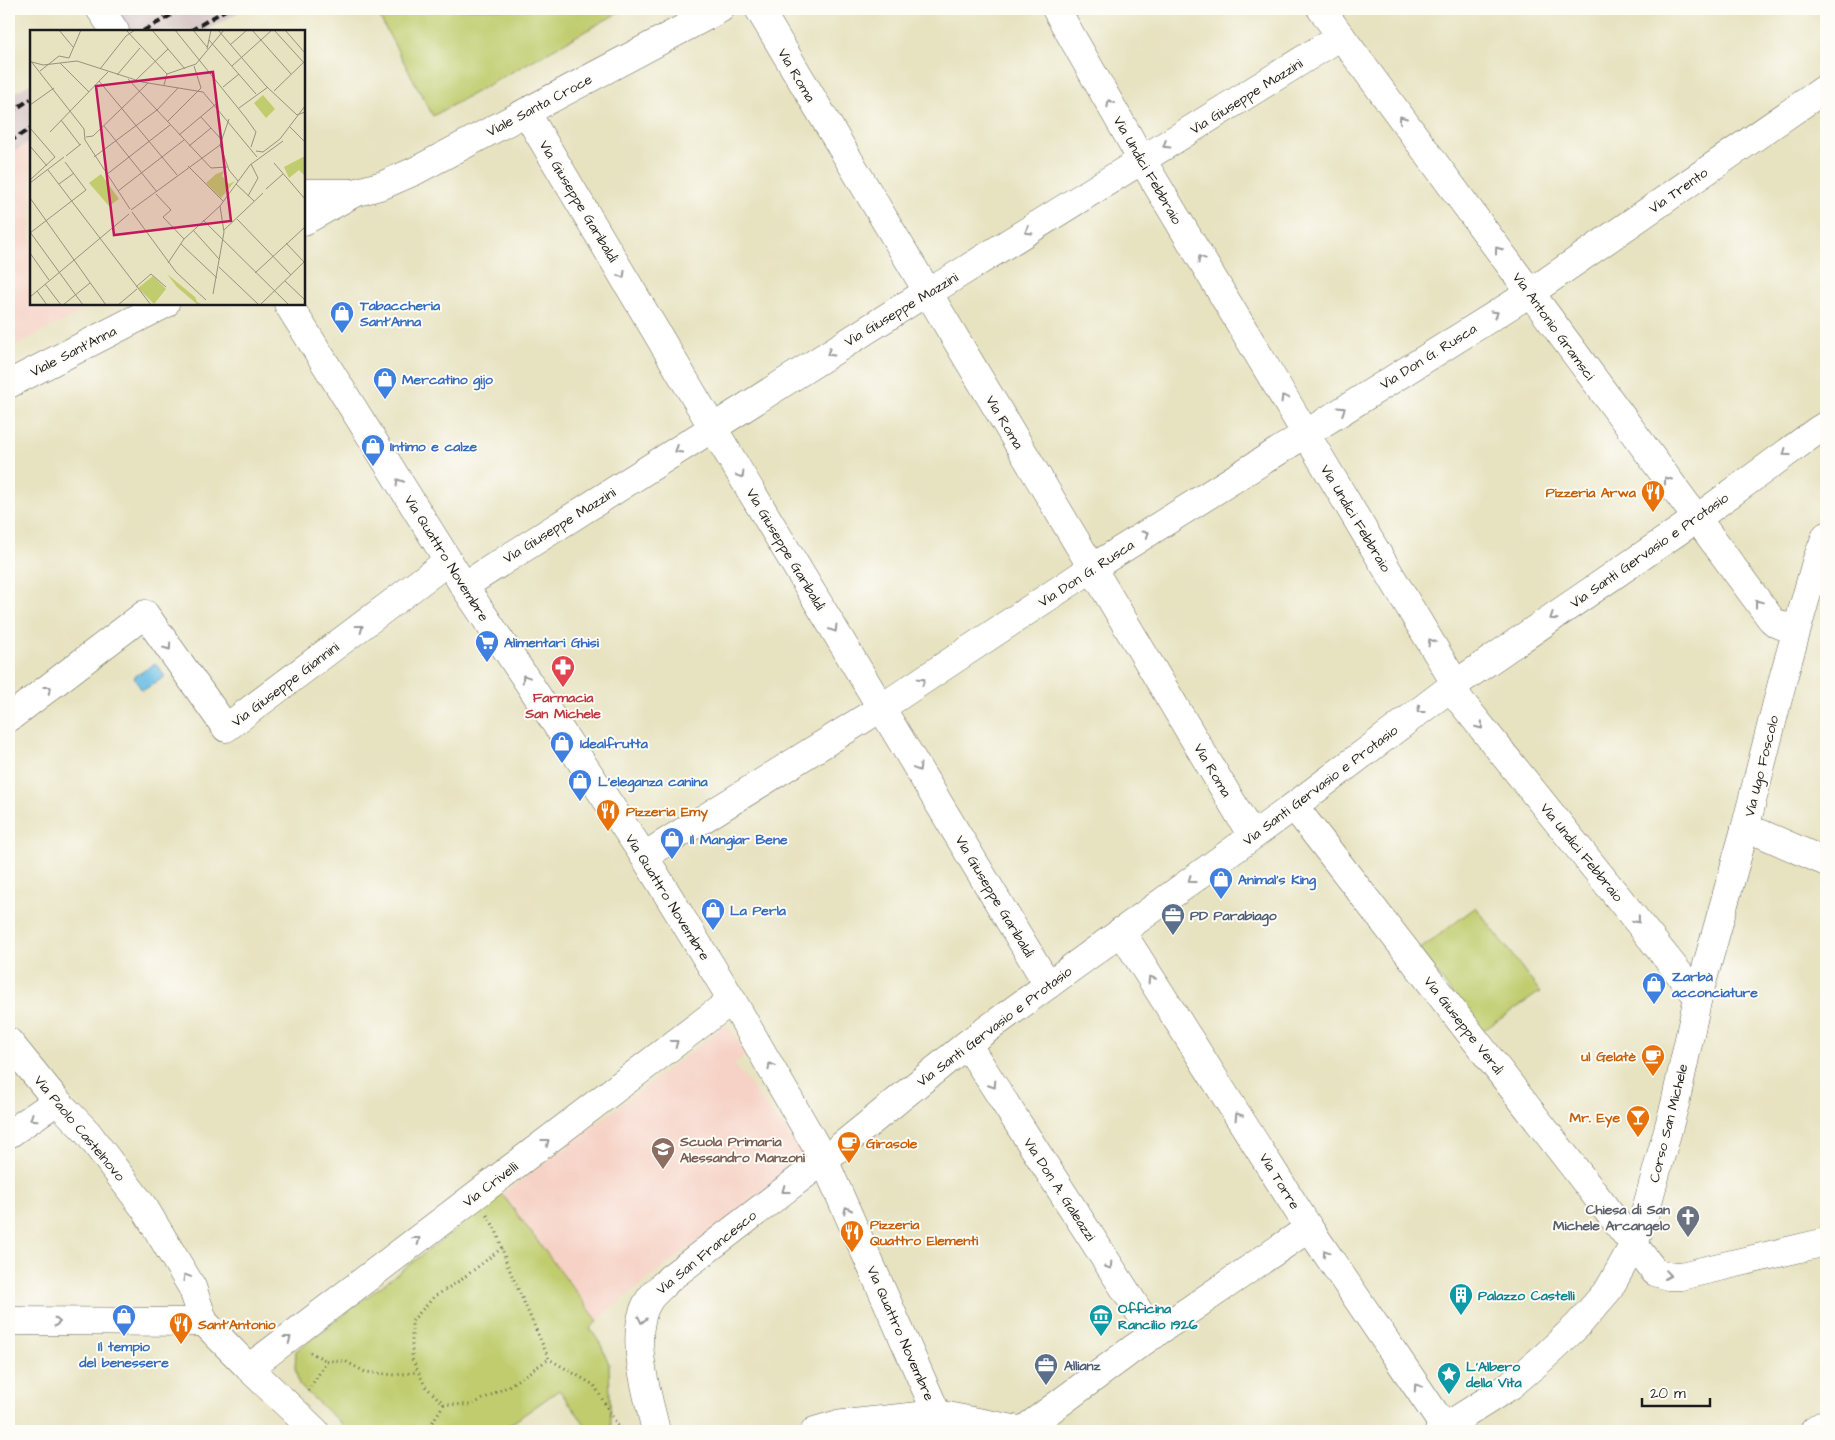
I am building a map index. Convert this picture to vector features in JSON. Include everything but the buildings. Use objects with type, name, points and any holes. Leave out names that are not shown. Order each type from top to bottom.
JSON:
[{"type":"street","points":[[100,9],[114,30]]},
{"type":"street","name":"Viale Santa Croce","points":[[305,220],[354,193],[383,185],[415,171],[720,9]]},
{"type":"street","name":"Via Roma","points":[[759,9],[1252,836]]},
{"type":"street","name":"Via Undici Febbraio","points":[[1056,9],[1142,160],[1449,673],[1459,699],[1698,997]]},
{"type":"street","name":"Via Antonio Gramsci","points":[[1321,9],[1771,619],[1777,624],[1796,630]]},
{"type":"street","name":"Via Giuseppe Mazzini","points":[[464,586],[712,428],[1341,36]]},
{"type":"street","name":"Via Trento","points":[[1530,293],[1826,88]]},
{"type":"street","name":"Via Giuseppe Garibaldi","points":[[526,112],[712,428],[1048,985]]},
{"type":"street","name":"Viale Santa Croce","points":[[305,193],[354,193]]},
{"type":"street","name":"Via Don G. Rusca","points":[[644,856],[881,708],[1092,568],[1530,293]]},
{"type":"street","name":"Viale Sant'Anna","points":[[9,384],[163,305]]},
{"type":"street","name":"Via Quattro Novembre","points":[[289,305],[448,561],[644,856],[732,1000],[824,1160],[937,1414]]},
{"type":"street","name":"Via Santi Gervasio e Protasio","points":[[824,1160],[967,1044],[1294,806],[1454,685],[1696,519],[1826,425]]},
{"type":"street","name":"Via Ugo Foscolo","points":[[1698,997],[1745,829],[1796,630],[1816,562],[1826,536]]},
{"type":"street","name":"Via Giuseppe Giannini","points":[[9,718],[145,614],[226,728],[448,561]]},
{"type":"street","name":"Via Giuseppe Verdi","points":[[1294,806],[1655,1272],[1668,1276],[1681,1276],[1826,1242]]},
{"type":"street","points":[[1745,829],[1762,834],[1826,862]]},
{"type":"street","name":"Via Torre","points":[[1121,931],[1309,1228],[1442,1430]]},
{"type":"street","name":"Corso San Michele","points":[[1442,1430],[1510,1386],[1578,1325],[1609,1289],[1634,1244],[1645,1213],[1675,1104],[1698,997]]},
{"type":"street","name":"Via Crivelli","points":[[249,1368],[732,1000]]},
{"type":"street","name":"Via Paolo Castelnovo","points":[[9,1042],[57,1101],[88,1132],[145,1209],[192,1287],[204,1322]]},
{"type":"street","name":"Via Don A. Galeazzi","points":[[967,1044],[1154,1335]]},
{"type":"street","points":[[9,1134],[57,1101]]},
{"type":"street","name":"Via San Francesco","points":[[656,1431],[638,1346],[642,1316],[649,1300],[670,1278],[824,1160]]},
{"type":"street","points":[[815,1431],[834,1425],[937,1414],[1023,1431],[1154,1335],[1309,1228]]},
{"type":"street","points":[[9,1321],[204,1322],[315,1431]]},
{"type":"street","points":[[1814,1431],[1826,1424]]},
{"type":"path","points":[[475,1196],[496,1230],[507,1264],[549,1359],[594,1385],[621,1431]]},
{"type":"path","points":[[502,1248],[462,1279],[434,1296],[412,1321],[412,1359],[425,1386],[444,1404],[471,1405],[507,1387],[549,1359]]},
{"type":"path","points":[[295,1412],[327,1361],[345,1361],[365,1372],[395,1375],[418,1372]]},
{"type":"path","points":[[429,1431],[430,1426],[444,1404]]},
{"type":"shaded area","points":[[107,9],[244,9],[208,30],[115,30]]},
{"type":"shaded area","points":[[30,84],[30,142],[9,155],[9,96]]},
{"type":"shaded area","points":[[30,142],[30,305],[94,305],[9,349],[9,155]]},
{"type":"shaded area","name":"Scuola Primaria Alessandro Manzoni","points":[[727,1024],[746,1055],[734,1064],[806,1158],[613,1306],[598,1321],[502,1194]]},
{"type":"green space","points":[[375,9],[625,9],[433,116]]},
{"type":"green space","points":[[1476,907],[1540,992],[1481,1032],[1419,950]]},
{"type":"green space","points":[[502,1194],[598,1321],[590,1328],[601,1345],[609,1364],[611,1427],[590,1431],[559,1390],[501,1431],[349,1431],[299,1385],[295,1368],[296,1351]]},
{"type":"water","points":[[156,663],[165,677],[142,691],[134,677]]},
{"type":"railway","points":[[145,30],[182,9]]},
{"type":"railway","points":[[192,30],[227,9]]},
{"type":"railway","points":[[9,113],[30,100]]},
{"type":"railway","points":[[9,142],[30,129]]},
{"type":"place","name":"Tabaccheria Sant'Anna","points":[[342,334]]},
{"type":"place","name":"Mercatino gijo","points":[[385,400]]},
{"type":"place","name":"Intimo e calze","points":[[373,467]]},
{"type":"place","name":"Pizzeria Arwa","points":[[1653,513]]},
{"type":"place","name":"Alimentari Ghisi","points":[[487,663]]},
{"type":"place","name":"Farmacia San Michele","points":[[563,688]]},
{"type":"place","name":"Idealfrutta","points":[[562,764]]},
{"type":"place","name":"L'eleganza canina","points":[[580,802]]},
{"type":"place","name":"Pizzeria Emy","points":[[608,832]]},
{"type":"place","name":"Il Mangiar Bene","points":[[672,860]]},
{"type":"place","name":"Animal's King","points":[[1221,900]]},
{"type":"place","name":"La Perla","points":[[713,931]]},
{"type":"place","name":"PD Parabiago","points":[[1173,936]]},
{"type":"place","name":"Zarbà acconciature","points":[[1654,1005]]},
{"type":"place","name":"ul Gelatè","points":[[1653,1077]]},
{"type":"place","name":"Mr. Eye","points":[[1638,1138]]},
{"type":"place","name":"Girasole","points":[[849,1164]]},
{"type":"place","name":"Scuola Primaria Alessandro Manzoni","points":[[663,1170]]},
{"type":"place","name":"Chiesa di San Michele Arcangelo","points":[[1688,1238]]},
{"type":"place","name":"Pizzeria Quattro Elementi","points":[[852,1253]]},
{"type":"place","name":"Palazzo Castelli","points":[[1461,1316]]},
{"type":"place","name":"Il tempio del benessere","points":[[124,1337]]},
{"type":"place","name":"Officina Rancilio 1926","points":[[1101,1337]]},
{"type":"place","name":"Sant'Antonio","points":[[181,1345]]},
{"type":"place","name":"Allianz","points":[[1046,1386]]},
{"type":"place","name":"L'Albero della Vita","points":[[1449,1395]]}]
